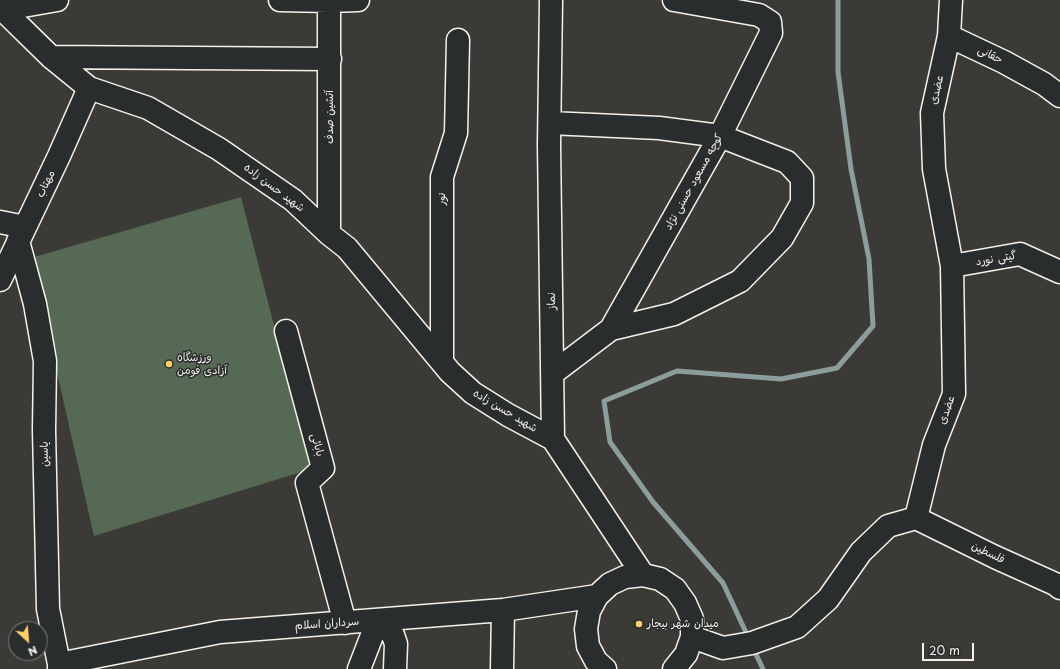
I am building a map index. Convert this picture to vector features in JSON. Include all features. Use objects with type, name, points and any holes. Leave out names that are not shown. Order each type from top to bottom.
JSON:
[{"type":"street","points":[[280,0],[358,0]]},
{"type":"street","name":"نماز","points":[[551,0],[550,123],[554,439]]},
{"type":"street","name":"کوچه مسعود حسنی نژاد","points":[[611,328],[720,136],[771,33],[770,22],[759,15],[674,0]]},
{"type":"street","points":[[949,36],[951,0]]},
{"type":"street","points":[[2,10],[46,1]]},
{"type":"street","name":"آتشین صدف","points":[[329,1],[329,234]]},
{"type":"street","name":"شهید حسن زاده","points":[[2,10],[51,57],[89,88],[148,108],[219,149],[293,200],[329,234],[347,248],[450,372],[473,393],[508,415],[554,439]]},
{"type":"street","name":"حقانی","points":[[949,36],[1024,73],[1044,84],[1060,96]]},
{"type":"street","name":"عضدی","points":[[916,518],[934,445],[954,394],[952,266],[934,169],[932,113],[949,36]]},
{"type":"street","name":"نور","points":[[442,361],[442,177],[456,133],[458,40]]},
{"type":"street","points":[[51,57],[330,60]]},
{"type":"street","name":"مهتاب","points":[[0,280],[89,88]]},
{"type":"street","points":[[550,123],[659,128],[720,136],[787,162],[802,178],[802,203],[782,238],[740,281],[674,314],[611,328],[553,373]]},
{"type":"street","points":[[0,222],[22,234]]},
{"type":"street","name":"یاسین","points":[[22,234],[45,361],[44,430],[48,609],[59,667]]},
{"type":"street","name":"گیتی نورد","points":[[952,266],[1020,254],[1060,272]]},
{"type":"street","name":"بابائی","points":[[286,330],[323,468],[307,484],[345,623]]},
{"type":"street","points":[[554,439],[643,575]]},
{"type":"street","points":[[605,669],[596,661],[588,646],[586,629],[589,611],[597,596],[610,584],[625,577],[643,575],[660,579],[675,589],[685,603],[692,620],[687,657],[723,648],[752,643],[797,627],[828,599],[860,552],[888,526],[916,518]]},
{"type":"street","name":"فلسطین","points":[[916,518],[995,557],[1055,584],[1060,588]]},
{"type":"street","name":"سرداران اسلام","points":[[59,667],[220,632],[503,610],[597,596]]},
{"type":"street","points":[[502,669],[503,610]]},
{"type":"street","points":[[359,669],[378,620],[394,635],[396,644],[395,669]]},
{"type":"green space","name":"ورزشگاه آزادی فومن","points":[[241,197],[311,469],[94,536],[31,258]]},
{"type":"waterway","points":[[749,639],[723,583],[653,502],[610,442],[604,401],[677,371],[781,379],[837,368],[873,326],[869,259],[851,169],[838,72],[838,0]]},
{"type":"waterway","points":[[753,648],[763,669]]},
{"type":"place","name":"ورزشگاه آزادی فومن","points":[[169,364]]},
{"type":"place","name":"میدان شهر بیجار","points":[[639,624]]}]
